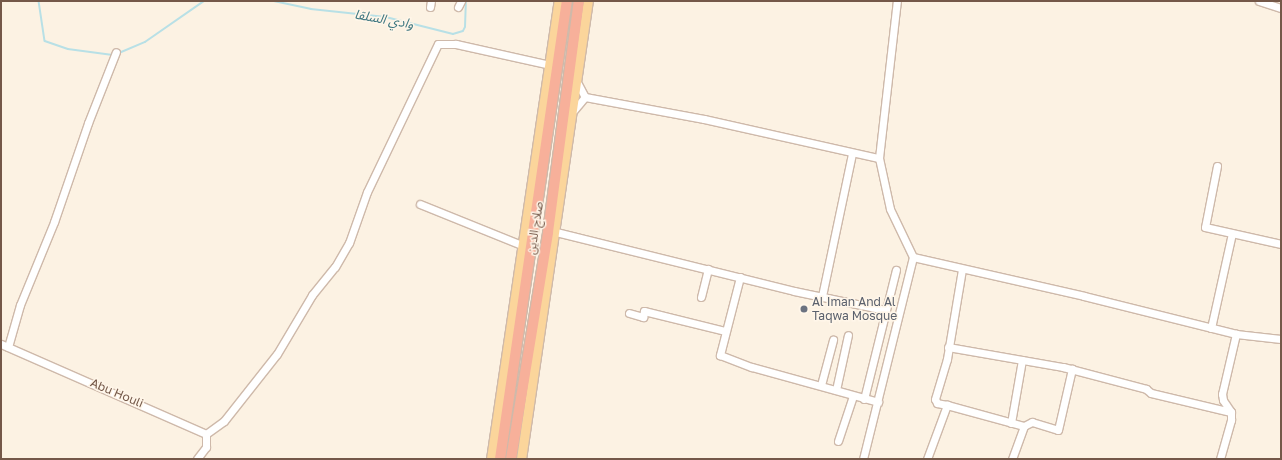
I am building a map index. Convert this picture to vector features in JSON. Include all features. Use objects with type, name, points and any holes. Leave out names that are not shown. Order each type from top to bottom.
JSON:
[{"type":"highway","name":"صلاح الدين","points":[[500,459],[567,1]]},
{"type":"highway","name":"صلاح الدين","points":[[511,459],[549,225],[579,1]]},
{"type":"highway","points":[[508,409],[513,416],[518,417]]},
{"type":"main road","points":[[491,459],[524,246],[559,1]]},
{"type":"main road","points":[[521,459],[578,84],[588,1]]},
{"type":"street","points":[[862,459],[878,402],[913,257],[890,208],[879,158],[897,1]]},
{"type":"street","points":[[1259,1],[1281,8]]},
{"type":"street","points":[[197,459],[206,447],[206,434],[224,421],[277,354],[312,296],[335,267],[349,243],[367,192],[438,44],[456,44],[550,65]]},
{"type":"street","points":[[3,345],[54,222],[88,123],[116,52]]},
{"type":"street","points":[[578,84],[585,97]]},
{"type":"street","points":[[574,110],[585,97]]},
{"type":"street","points":[[585,97],[704,119],[852,154],[879,158]]},
{"type":"street","points":[[822,296],[852,154]]},
{"type":"street","points":[[1217,166],[1205,227],[1281,244]]},
{"type":"street","points":[[420,204],[524,246]]},
{"type":"street","points":[[556,232],[740,277],[885,310]]},
{"type":"street","points":[[1211,328],[1232,232]]},
{"type":"street","points":[[913,257],[1084,296],[1236,334],[1281,339]]},
{"type":"street","points":[[701,297],[708,269]]},
{"type":"street","points":[[962,269],[948,347],[935,400],[937,403],[1024,426],[1032,422],[1058,430],[1072,369]]},
{"type":"street","points":[[864,399],[896,270]]},
{"type":"street","points":[[740,277],[720,355],[752,367],[878,402]]},
{"type":"street","points":[[629,313],[643,317],[644,311],[725,331]]},
{"type":"street","points":[[1220,459],[1231,412],[1223,400],[1222,394],[1236,334]]},
{"type":"street","points":[[836,390],[848,335]]},
{"type":"street","points":[[821,385],[833,340]]},
{"type":"street","name":"Abu Houli","points":[[3,345],[206,434]]},
{"type":"street","points":[[948,347],[1072,369],[1146,389],[1151,393],[1231,412]]},
{"type":"street","points":[[1011,423],[1022,360]]},
{"type":"street","points":[[838,441],[853,396]]},
{"type":"street","points":[[927,459],[947,405]]},
{"type":"street","points":[[1012,459],[1024,426]]},
{"type":"waterway","name":"وادي السلقا","points":[[39,1],[45,41],[68,49],[113,55]]},
{"type":"waterway","name":"وادي السلقا","points":[[119,53],[145,42],[204,1]]},
{"type":"waterway","name":"وادي السلقا","points":[[274,1],[311,9],[386,17],[453,34],[463,31],[465,27],[466,1]]},
{"type":"place","name":"Al Iman And Al Taqwa Mosque","points":[[804,309]]}]
